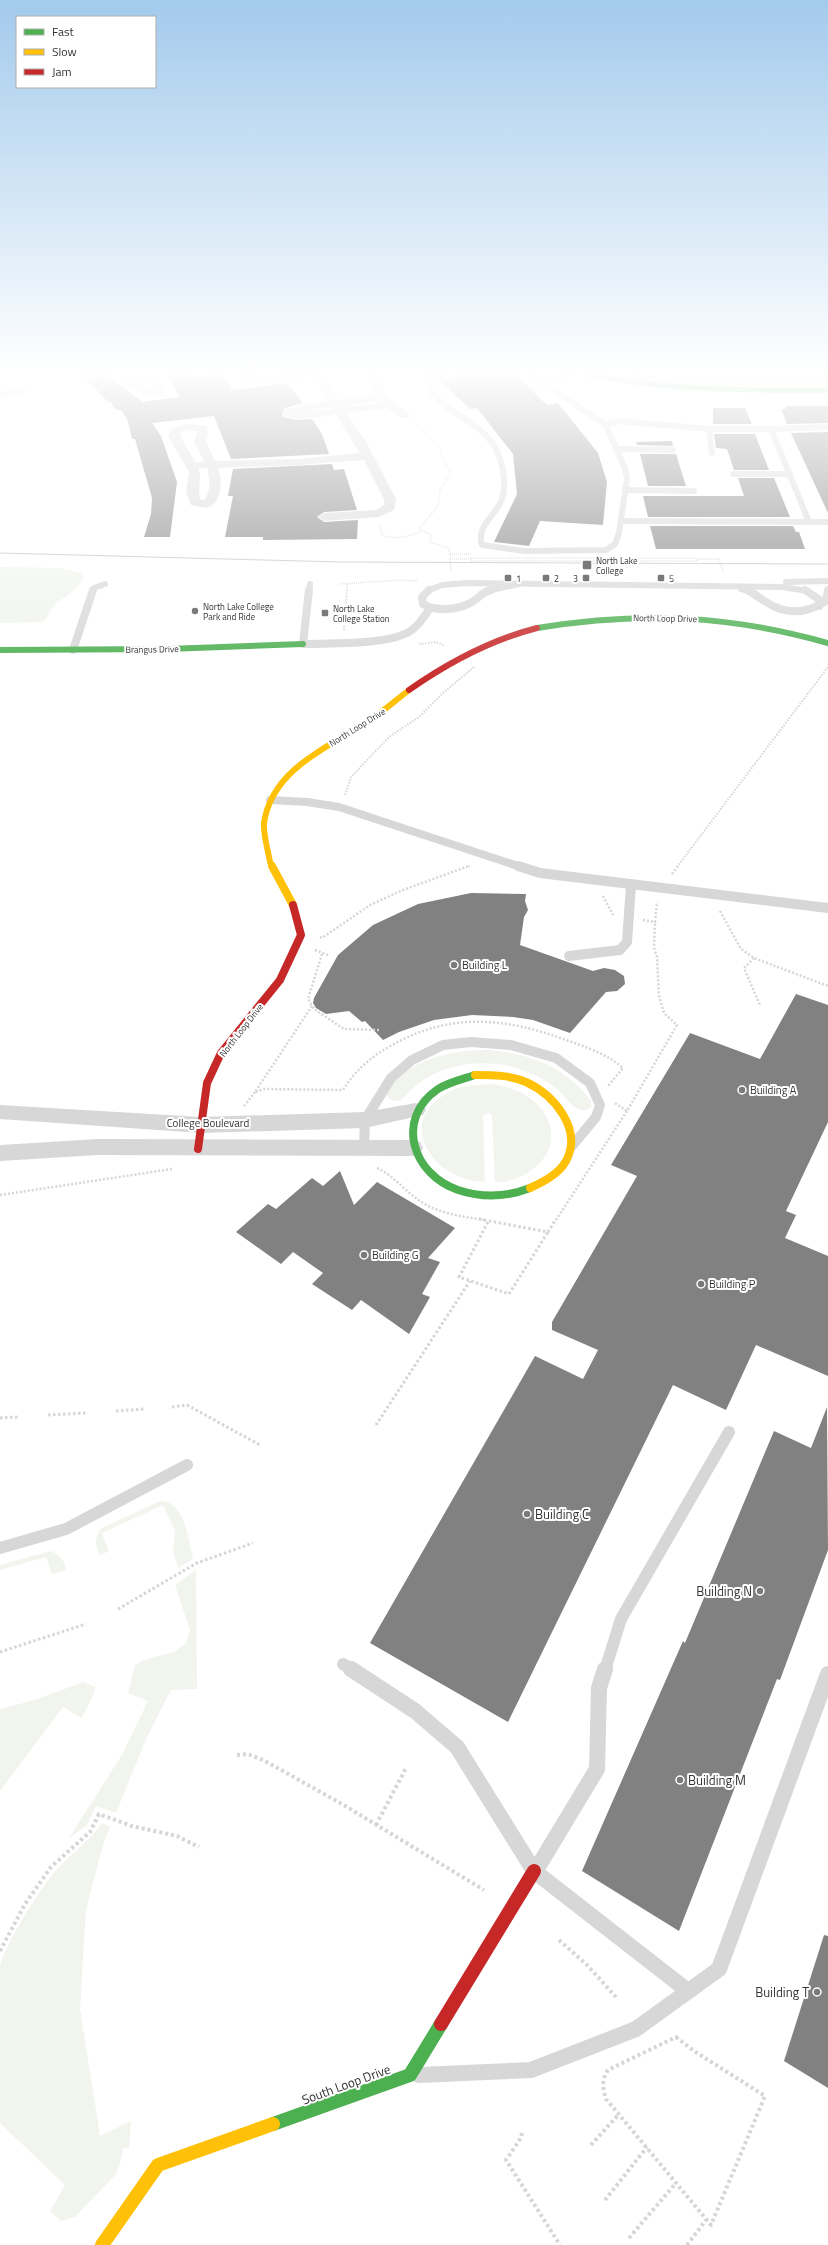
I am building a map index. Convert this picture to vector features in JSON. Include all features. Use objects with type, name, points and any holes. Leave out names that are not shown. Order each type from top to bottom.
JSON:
[{"type":"street","points":[[194,480],[192,492],[195,502],[202,504],[209,502],[212,497],[215,480]]},
{"type":"street","points":[[324,516],[379,514],[390,507],[390,499],[380,480]]},
{"type":"street","name":"North Loop Drive","points":[[198,1149],[207,1083],[221,1053],[280,980],[301,934],[292,900],[270,862],[264,824],[270,800],[287,776],[302,761],[369,721],[437,669],[462,655],[534,629],[569,622],[651,616],[715,619],[797,633],[828,643]]},
{"type":"street","name":"Brangus Drive","points":[[0,650],[213,648],[303,644]]},
{"type":"street","points":[[479,1075],[511,1077],[526,1081],[547,1093],[563,1109],[571,1129],[570,1148],[561,1167],[544,1182],[521,1192],[494,1196],[468,1193],[443,1183],[424,1167],[413,1148],[411,1129],[416,1110],[430,1094],[450,1082],[479,1075]]},
{"type":"street","name":"College Boulevard","points":[[0,1112],[71,1118],[201,1125],[365,1120],[416,1110]]},
{"type":"street","points":[[0,1153],[63,1148],[198,1149],[364,1146],[413,1148]]},
{"type":"street","points":[[410,2075],[534,1871]]},
{"type":"street","name":"South Loop Drive","points":[[102,2245],[158,2165],[410,2075]]},
{"type":"lane","points":[[504,480],[502,499],[481,532],[480,540],[482,545],[497,549],[606,550],[615,544],[626,480]]},
{"type":"lane","points":[[792,480],[809,522]]},
{"type":"lane","points":[[625,490],[694,491]]},
{"type":"lane","points":[[620,521],[828,522]]},
{"type":"lane","points":[[707,586],[828,581]]},
{"type":"lane","points":[[74,650],[94,588],[105,584]]},
{"type":"lane","points":[[310,584],[303,644],[386,638],[406,634],[418,625],[430,608]]},
{"type":"lane","points":[[519,584],[484,592],[472,602],[458,607],[441,610],[430,608],[423,604],[422,596],[430,589],[442,584],[519,584],[796,588],[816,595],[820,600],[819,606]]},
{"type":"lane","points":[[707,586],[751,592],[766,602],[791,611],[813,610],[826,601],[828,590]]},
{"type":"lane","points":[[270,800],[307,802],[340,807],[516,866],[566,877],[828,908]]},
{"type":"lane","points":[[569,956],[620,950],[627,942],[631,885]]},
{"type":"lane","points":[[364,1146],[365,1120],[381,1097],[391,1078],[412,1060],[444,1045],[471,1042],[511,1045],[556,1058],[590,1084],[600,1105],[596,1117],[570,1148]]},
{"type":"lane","points":[[534,1871],[597,1769],[599,1688],[622,1619],[729,1432]]},
{"type":"lane","points":[[0,1548],[66,1529],[187,1465]]},
{"type":"lane","points":[[343,1664],[415,1712],[457,1747],[534,1871],[688,1991]]},
{"type":"lane","points":[[410,2075],[531,2070],[636,2029],[719,1969],[828,1674]]},
{"type":"path","points":[[421,531],[420,525],[438,506],[440,489],[446,480]]},
{"type":"path","points":[[379,514],[382,535],[404,538],[421,531],[431,535],[429,539],[430,542],[449,548],[451,573]]},
{"type":"path","points":[[450,559],[471,559]]},
{"type":"path","points":[[697,559],[719,559],[724,575]]},
{"type":"path","points":[[340,584],[398,580],[423,582]]},
{"type":"path","points":[[343,636],[347,584]]},
{"type":"path","points":[[344,800],[351,777],[389,737],[419,717],[444,692],[470,672],[474,667],[474,663]]},
{"type":"path","points":[[677,1025],[669,1021],[663,1011],[656,979],[657,956],[654,950],[655,922],[661,888],[828,667]]},
{"type":"path","points":[[313,934],[322,938],[370,905],[409,887],[470,866]]},
{"type":"path","points":[[601,892],[611,913],[617,918],[655,922]]},
{"type":"path","points":[[720,910],[741,949],[754,958],[828,986]]},
{"type":"path","points":[[322,954],[308,998],[314,1009],[344,1029],[379,1030]]},
{"type":"path","points":[[754,958],[744,968],[745,974],[760,1005]]},
{"type":"path","points":[[241,1109],[255,1092]]},
{"type":"path","points":[[0,1195],[172,1169]]},
{"type":"path","points":[[488,1222],[459,1277],[509,1294],[548,1232]]},
{"type":"path","points":[[376,1426],[470,1281]]},
{"type":"path","points":[[172,1407],[187,1406],[260,1445]]},
{"type":"path","points":[[116,1411],[144,1409]]},
{"type":"path","points":[[48,1415],[86,1413]]},
{"type":"path","points":[[0,1418],[18,1417]]},
{"type":"path","points":[[118,1609],[197,1564],[253,1543]]},
{"type":"path","points":[[0,1652],[86,1624]]},
{"type":"path","points":[[237,1755],[248,1754],[265,1761],[484,1890]]},
{"type":"path","points":[[376,1825],[406,1768]]},
{"type":"path","points":[[0,1951],[25,1904],[50,1867],[90,1832],[99,1814],[113,1821],[153,1831],[169,1833],[191,1842],[198,1847]]},
{"type":"path","points":[[559,1940],[587,1965],[616,1997]]},
{"type":"path","points":[[676,2037],[694,2051],[765,2096],[711,2225],[647,2147],[606,2099],[602,2085],[603,2076],[608,2070],[676,2037]]},
{"type":"path","points":[[591,2145],[619,2114]]},
{"type":"path","points":[[522,2133],[522,2138],[506,2160],[560,2245]]},
{"type":"path","points":[[605,2200],[647,2147]]},
{"type":"path","points":[[629,2238],[676,2183]]},
{"type":"path","points":[[688,2245],[706,2220]]},
{"type":"shaded area","points":[[0,567],[60,568],[81,573],[84,578],[78,587],[53,607],[46,619],[42,622],[0,623]]},
{"type":"shaded area","points":[[490,1050],[534,1059],[559,1071],[581,1089],[591,1101],[591,1107],[586,1110],[581,1110],[573,1106],[556,1088],[526,1071],[509,1066],[492,1064],[475,1063],[457,1066],[441,1071],[421,1081],[400,1101],[391,1100],[386,1093],[395,1081],[406,1072],[418,1064],[432,1058],[461,1052]]},
{"type":"shaded area","points":[[492,1084],[517,1090],[526,1095],[540,1107],[550,1126],[550,1147],[538,1165],[527,1173],[515,1179],[504,1182],[495,1182],[492,1116],[489,1113],[483,1115],[485,1182],[465,1179],[448,1171],[435,1159],[426,1146],[422,1131],[425,1116],[435,1102],[453,1090],[462,1087]]},
{"type":"shaded area","points":[[160,1501],[169,1503],[181,1514],[193,1559],[178,1568],[173,1551],[175,1531],[163,1505],[102,1533],[109,1551],[100,1555],[96,1541],[102,1528]]},
{"type":"shaded area","points":[[51,1551],[62,1559],[66,1570],[52,1574],[46,1557],[0,1570],[0,1565]]},
{"type":"shaded area","points":[[196,1570],[197,1689],[171,1690],[146,1739],[116,1813],[96,1806],[87,1825],[69,1838],[122,1755],[148,1701],[128,1693],[135,1665],[144,1660],[174,1652],[186,1643],[190,1630],[175,1585]]},
{"type":"shaded area","points":[[83,1682],[95,1687],[94,1693],[81,1718],[63,1707],[0,1791],[0,1709],[35,1700]]},
{"type":"shaded area","points":[[102,1823],[110,1827],[104,1841],[86,1910],[80,2009],[100,2136],[131,2121],[129,2149],[123,2148],[120,2164],[115,2175],[75,2217],[61,2221],[50,2211],[65,2185],[0,2123],[0,1966],[3,1956],[16,1930],[42,1888],[57,1869]]},
{"type":"building","points":[[147,480],[176,480],[170,537],[144,537],[151,514],[152,498]]},
{"type":"building","points":[[231,480],[347,480],[357,510],[324,512],[317,517],[324,522],[358,520],[357,539],[263,540],[263,537],[225,537],[233,496],[228,496]]},
{"type":"building","points":[[516,480],[606,480],[603,525],[540,521],[529,546],[494,542],[517,494]]},
{"type":"building","points":[[646,480],[684,480],[686,486],[648,486]]},
{"type":"building","points":[[739,480],[775,480],[790,517],[648,517],[643,496],[744,496]]},
{"type":"building","points":[[813,480],[828,480],[828,513]]},
{"type":"building","points":[[650,526],[793,526],[796,532],[799,532],[805,549],[656,549]]},
{"type":"building","name":"Building L","points":[[471,893],[526,894],[525,901],[528,910],[524,917],[520,945],[593,971],[604,968],[615,970],[624,976],[625,984],[617,991],[606,992],[570,1033],[533,1020],[513,1017],[472,1015],[434,1020],[399,1032],[383,1040],[365,1021],[362,1022],[349,1011],[326,1014],[316,1008],[313,1003],[314,998],[338,955],[373,925],[418,904]]},
{"type":"building","points":[[796,994],[828,1005],[828,1122],[786,1211],[796,1215],[785,1238],[828,1256],[828,1376],[756,1345],[726,1410],[673,1385],[508,1722],[370,1643],[535,1356],[583,1379],[598,1350],[552,1330],[552,1322],[637,1176],[611,1165],[690,1033],[760,1059]]},
{"type":"building","name":"Building G","points":[[340,1171],[354,1205],[377,1182],[455,1228],[428,1258],[440,1262],[422,1294],[430,1297],[409,1334],[361,1300],[352,1310],[312,1284],[323,1273],[293,1252],[281,1264],[236,1232],[268,1204],[276,1209],[312,1178],[323,1186]]},
{"type":"building","points":[[827,1407],[828,1550],[780,1680],[777,1679],[679,1931],[582,1871],[683,1641],[685,1643],[774,1431],[811,1448]]},
{"type":"building","name":"Building T","points":[[824,1935],[828,1936],[828,2088],[784,2061]]},
{"type":"tram line","points":[[0,553],[339,562],[828,564]]},
{"type":"traffic: fast","points":[[537,628],[610,618],[647,616],[684,617],[757,625],[828,643]]},
{"type":"traffic: fast","points":[[0,650],[167,649],[303,644]]},
{"type":"traffic: fast","points":[[475,1075],[442,1087],[433,1093],[420,1107],[416,1113],[412,1125],[413,1140],[416,1150],[421,1159],[434,1174],[442,1181],[458,1190],[485,1195],[504,1195],[513,1194],[530,1188]]},
{"type":"traffic: fast","points":[[273,2124],[410,2075],[441,2024]]},
{"type":"traffic: slow","points":[[293,905],[270,862],[264,824],[270,800],[287,776],[303,761],[369,721],[409,690]]},
{"type":"traffic: slow","points":[[475,1075],[504,1076],[518,1079],[532,1085],[550,1098],[564,1117],[569,1128],[571,1139],[570,1150],[566,1161],[554,1174],[530,1188]]},
{"type":"traffic: slow","points":[[102,2245],[158,2165],[273,2124]]},
{"type":"traffic: jam","points":[[409,690],[438,670],[470,652],[503,638],[537,628]]},
{"type":"traffic: jam","points":[[198,1149],[207,1083],[221,1053],[280,980],[301,935],[293,905]]},
{"type":"traffic: jam","points":[[441,2024],[534,1871]]},
{"type":"place","name":"North Lake College","points":[[587,565]]},
{"type":"place","name":"1","points":[[508,578]]},
{"type":"place","name":"2","points":[[546,578]]},
{"type":"place","name":"3","points":[[586,578]]},
{"type":"place","name":"5","points":[[661,578]]},
{"type":"place","name":"North Lake College Park and Ride","points":[[195,611]]},
{"type":"place","name":"North Lake College Station","points":[[325,613]]},
{"type":"place","name":"Building L","points":[[454,965]]},
{"type":"place","name":"Building A","points":[[742,1090]]},
{"type":"place","name":"Building G","points":[[364,1255]]},
{"type":"place","name":"Building P","points":[[701,1284]]},
{"type":"place","name":"Building C","points":[[527,1514]]},
{"type":"place","name":"Building N","points":[[760,1591]]},
{"type":"place","name":"Building M","points":[[680,1780]]},
{"type":"place","name":"Building T","points":[[817,1992]]}]
